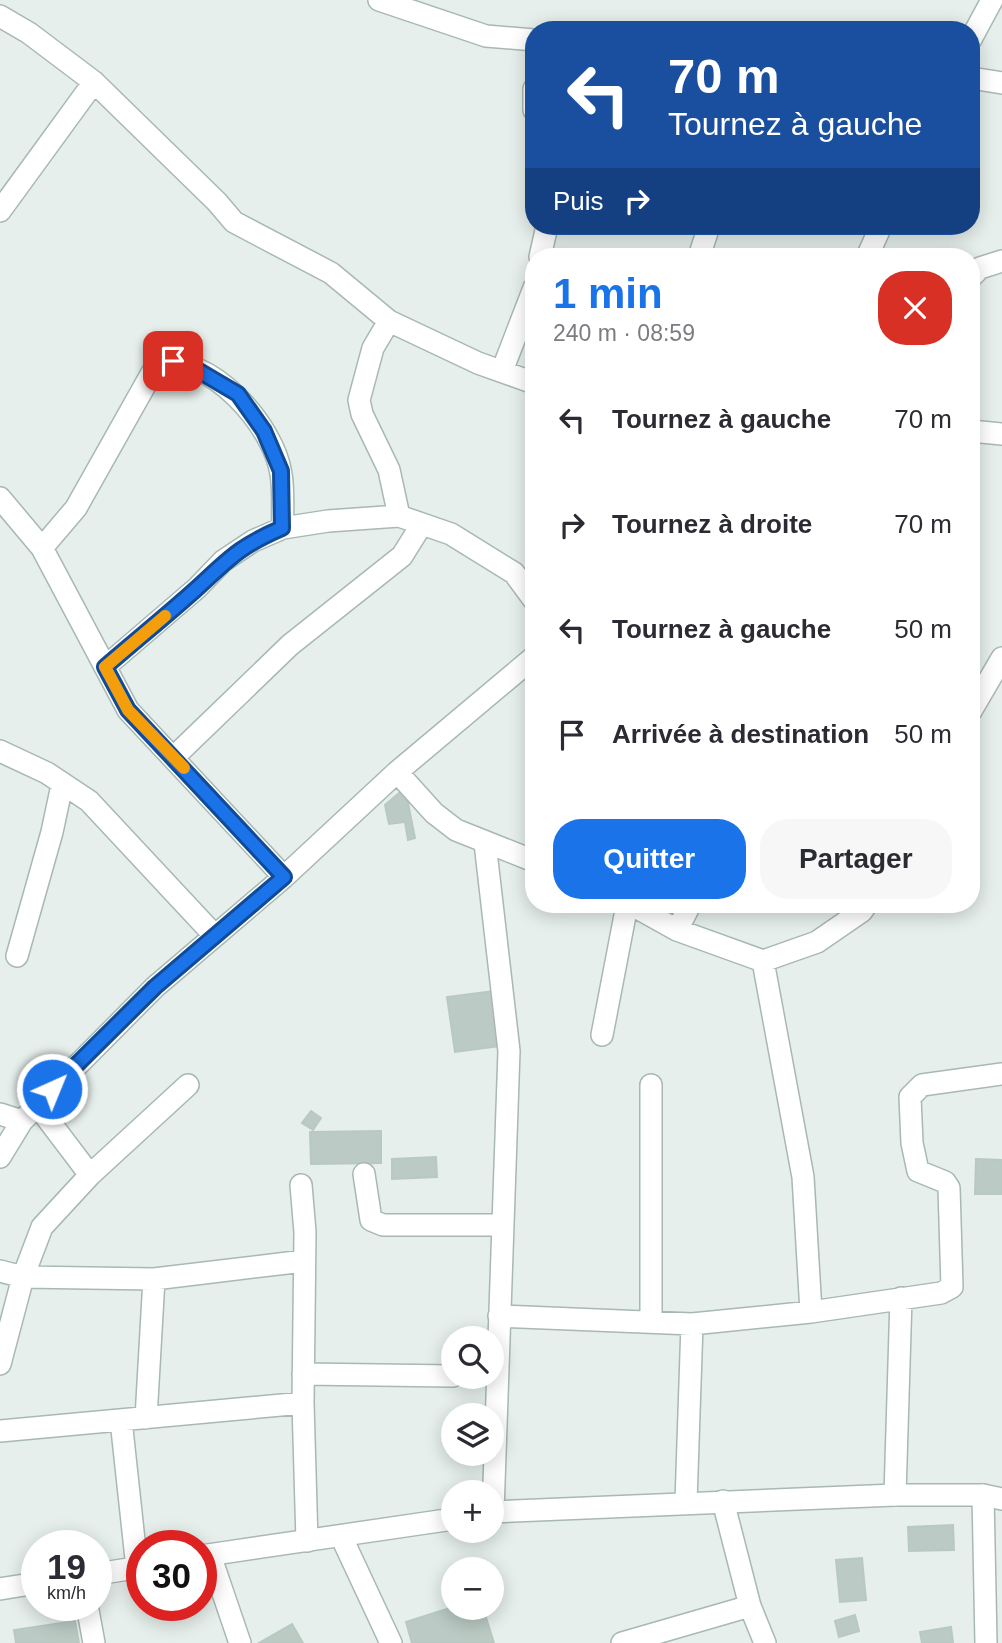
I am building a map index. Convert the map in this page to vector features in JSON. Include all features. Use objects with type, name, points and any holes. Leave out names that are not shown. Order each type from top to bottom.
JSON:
[{"type":"street","points":[[379,0],[486,36],[525,39]]},
{"type":"street","points":[[980,22],[992,0]]},
{"type":"street","points":[[0,16],[29,33],[94,82],[218,202],[234,222],[331,273],[389,321],[525,380]]},
{"type":"street","points":[[980,79],[1002,83]]},
{"type":"street","points":[[0,211],[94,82]]},
{"type":"street","points":[[980,268],[1002,261]]},
{"type":"street","points":[[502,371],[525,311]]},
{"type":"street","points":[[389,321],[373,348],[359,401],[362,414],[389,470],[399,516]]},
{"type":"street","points":[[42,548],[76,508],[157,364],[173,361],[199,371],[238,394],[264,431],[281,471],[282,528]]},
{"type":"street","points":[[980,432],[1002,434]]},
{"type":"street","points":[[0,498],[42,548],[128,710],[284,877]]},
{"type":"street","points":[[105,667],[197,588],[223,561],[253,541],[282,528],[328,521],[399,516],[452,534],[514,573],[525,588]]},
{"type":"street","points":[[174,757],[290,645],[402,556],[422,524]]},
{"type":"street","points":[[980,696],[1002,658]]},
{"type":"street","points":[[0,1157],[22,1121],[155,987],[284,877],[397,772],[525,665]]},
{"type":"street","points":[[0,751],[47,773],[89,801],[215,936]]},
{"type":"street","points":[[397,772],[434,813],[456,830],[485,844],[525,858]]},
{"type":"street","points":[[17,956],[52,832],[62,785]]},
{"type":"street","points":[[485,844],[509,1051],[498,1326]]},
{"type":"street","points":[[602,1035],[628,913]]},
{"type":"street","points":[[645,913],[677,930],[763,961],[817,942],[859,913]]},
{"type":"street","points":[[677,930],[686,913]]},
{"type":"street","points":[[763,961],[803,1177],[811,1312]]},
{"type":"street","points":[[499,1317],[692,1324],[811,1312],[942,1293],[952,1287],[954,1268],[949,1188],[945,1182],[918,1171],[912,1143],[910,1097],[922,1085],[1002,1074]]},
{"type":"street","points":[[0,1364],[23,1277],[42,1227],[90,1175],[188,1085]]},
{"type":"street","points":[[651,1085],[651,1321]]},
{"type":"street","points":[[37,1105],[90,1175]]},
{"type":"street","points":[[0,1114],[22,1121]]},
{"type":"street","points":[[364,1174],[371,1220],[383,1224],[502,1224]]},
{"type":"street","points":[[301,1185],[307,1541]]},
{"type":"street","points":[[0,1271],[23,1277],[154,1279],[304,1261]]},
{"type":"street","points":[[146,1418],[154,1279]]},
{"type":"street","points":[[895,1495],[901,1298]]},
{"type":"street","points":[[686,1502],[692,1324]]},
{"type":"street","points":[[303,1374],[441,1376]]},
{"type":"street","points":[[493,1480],[495,1389]]},
{"type":"street","points":[[0,1431],[303,1402]]},
{"type":"street","points":[[121,1420],[134,1530]]},
{"type":"street","points":[[504,1511],[895,1495],[993,1497],[986,1643]]},
{"type":"street","points":[[723,1501],[750,1606],[765,1643]]},
{"type":"street","points":[[217,1553],[441,1520]]},
{"type":"street","points":[[341,1536],[391,1643]]},
{"type":"street","points":[[217,1583],[240,1643]]},
{"type":"street","points":[[0,1589],[21,1586]]},
{"type":"street","points":[[622,1643],[750,1606]]},
{"type":"street","points":[[90,1621],[94,1643]]},
{"type":"building","points":[[405,788],[415,838],[408,840],[405,822],[389,824],[385,805]]},
{"type":"building","points":[[493,991],[501,1046],[455,1052],[447,997]]},
{"type":"building","points":[[311,1111],[321,1118],[313,1130],[302,1123]]},
{"type":"building","points":[[381,1131],[381,1163],[311,1164],[310,1132]]},
{"type":"building","points":[[436,1157],[437,1177],[392,1179],[392,1159]]},
{"type":"building","points":[[976,1159],[1002,1160],[1002,1194],[975,1194]]},
{"type":"building","points":[[953,1525],[954,1550],[909,1551],[908,1527]]},
{"type":"building","points":[[862,1558],[866,1600],[840,1602],[836,1560]]},
{"type":"building","points":[[441,1611],[441,1620],[487,1620],[494,1643],[412,1643],[406,1622]]},
{"type":"building","points":[[855,1615],[859,1631],[839,1637],[835,1621]]},
{"type":"building","points":[[75,1621],[79,1643],[16,1643],[14,1630]]},
{"type":"building","points":[[292,1624],[303,1643],[259,1643]]},
{"type":"building","points":[[951,1627],[953,1643],[922,1643],[920,1632]]},
{"type":"slow traffic","points":[[165,616],[105,667],[128,710],[184,768]]},
{"type":"route","points":[[52,1089],[155,987],[284,877],[128,710],[105,667],[197,588],[223,561],[253,541],[282,528],[281,471],[264,431],[238,394],[199,371],[173,361]]}]
